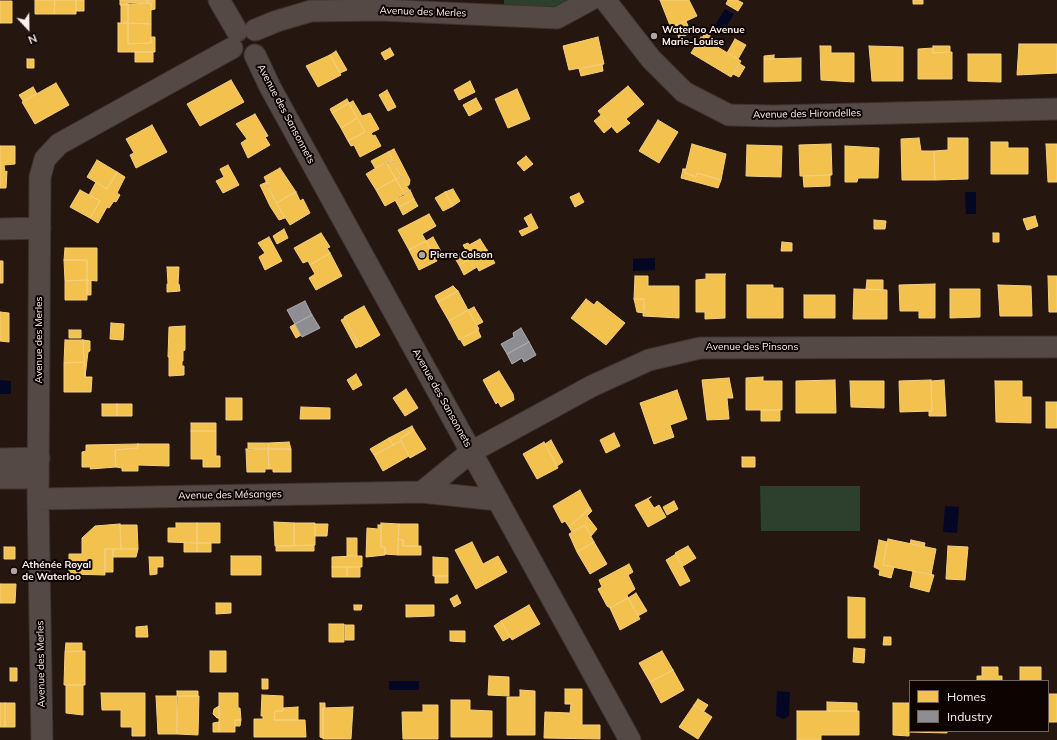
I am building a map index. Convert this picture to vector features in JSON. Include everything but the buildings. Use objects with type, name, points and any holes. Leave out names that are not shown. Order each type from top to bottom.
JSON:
[{"type":"street","points":[[219,0],[241,36]]},
{"type":"street","name":"Avenue des Merles","points":[[42,740],[38,478],[40,177],[45,159],[59,144],[241,36],[277,21],[311,11],[388,10],[557,18],[590,0]]},
{"type":"street","name":"Avenue des Hirondelles","points":[[605,0],[651,59],[684,92],[729,115],[774,116],[1057,109]]},
{"type":"street","name":"Avenue des Sansonnets","points":[[241,36],[235,52],[244,57],[255,55],[270,87],[630,740]]},
{"type":"street","points":[[0,229],[40,228]]},
{"type":"street","name":"Avenue des Pinsons","points":[[471,452],[592,386],[649,360],[700,348],[1057,346]]},
{"type":"street","points":[[422,492],[471,452]]},
{"type":"street","points":[[0,459],[39,458]]},
{"type":"street","points":[[0,478],[38,478]]},
{"type":"street","name":"Avenue des Mésanges","points":[[38,499],[422,492],[498,500]]},
{"type":"green space","points":[[504,0],[571,0],[550,8],[504,5]]},
{"type":"green space","points":[[760,486],[860,486],[860,531],[761,531]]},
{"type":"water","points":[[725,9],[734,14],[723,32],[714,27]]},
{"type":"water","points":[[965,192],[976,192],[976,214],[966,214]]},
{"type":"water","points":[[655,258],[655,270],[633,271],[633,259]]},
{"type":"water","points":[[0,380],[11,381],[11,394],[0,394]]},
{"type":"water","points":[[945,506],[959,507],[957,533],[943,532]]},
{"type":"water","points":[[389,681],[419,681],[419,690],[389,690]]},
{"type":"water","points":[[777,691],[790,692],[789,716],[784,719],[776,716]]},
{"type":"place","name":"Waterloo Avenue Marie-Louise","points":[[654,36]]},
{"type":"place","name":"Pierre Colson","points":[[422,255]]},
{"type":"place","name":"Athénée Royal de Waterloo","points":[[14,571]]}]
